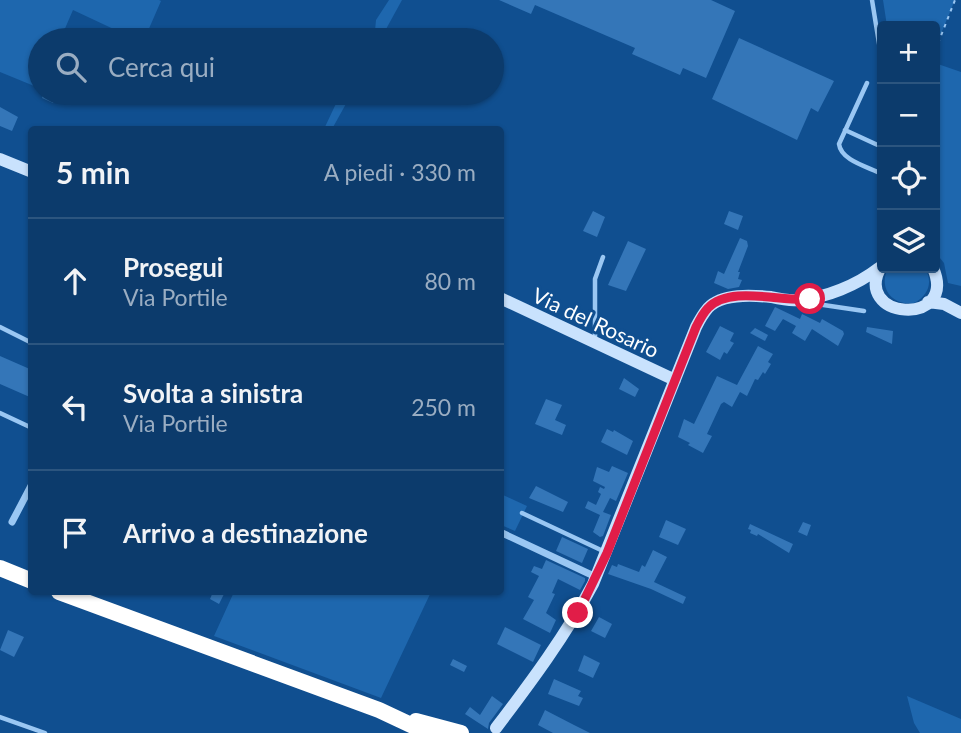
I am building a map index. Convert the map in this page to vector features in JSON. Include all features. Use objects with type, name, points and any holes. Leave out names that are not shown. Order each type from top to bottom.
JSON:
[{"type":"highway","points":[[0,568],[28,579]]},
{"type":"highway","points":[[67,595],[379,710],[461,733]]},
{"type":"highway","points":[[379,710],[428,733]]},
{"type":"street","points":[[0,159],[28,170]]},
{"type":"street","points":[[496,728],[578,613],[607,553],[696,327],[708,308],[730,298],[755,296],[794,301],[829,294],[877,268]]},
{"type":"street","points":[[878,292],[879,273]]},
{"type":"street","points":[[934,273],[936,284],[946,300],[959,312]]},
{"type":"street","points":[[852,284],[862,283],[878,292],[887,304],[904,311],[921,308],[933,296],[936,284]]},
{"type":"street","name":"Via del Rosario","points":[[504,301],[675,380]]},
{"type":"street","points":[[928,302],[944,304],[959,312]]},
{"type":"street","points":[[12,522],[28,492]]},
{"type":"street","points":[[504,534],[596,577]]},
{"type":"lane","points":[[872,0],[877,31]]},
{"type":"lane","points":[[867,83],[839,144],[840,151],[845,156],[877,171]]},
{"type":"lane","points":[[845,130],[877,145]]},
{"type":"lane","points":[[595,343],[595,279],[603,257]]},
{"type":"lane","points":[[794,301],[864,311]]},
{"type":"lane","points":[[0,327],[28,341]]},
{"type":"lane","points":[[0,413],[28,426]]},
{"type":"lane","points":[[522,513],[607,553]]},
{"type":"lane","points":[[0,717],[45,733]]},
{"type":"path","points":[[940,38],[955,0]]},
{"type":"shaded area","points":[[0,0],[161,1],[149,28],[111,28],[73,10],[65,28],[28,28],[28,83],[0,72]]},
{"type":"shaded area","points":[[389,0],[402,0],[387,28],[375,28],[376,20]]},
{"type":"shaded area","points":[[883,0],[955,0],[940,36],[940,21],[886,21]]},
{"type":"shaded area","points":[[940,65],[961,72],[961,286],[948,283],[944,263],[940,258]]},
{"type":"shaded area","points":[[335,105],[345,105],[334,126],[325,126]]},
{"type":"shaded area","points":[[927,273],[928,288],[914,303],[899,302],[893,299],[886,289],[885,275]]},
{"type":"shaded area","points":[[504,495],[527,506],[515,531],[504,526]]},
{"type":"shaded area","points":[[233,595],[430,595],[381,698],[214,636]]},
{"type":"shaded area","points":[[907,696],[961,719],[961,733],[920,733],[914,723]]},
{"type":"building","points":[[499,0],[711,0],[735,11],[706,78],[683,68],[680,75],[632,54],[635,48],[535,5],[531,14]]},
{"type":"building","points":[[739,38],[834,81],[818,112],[811,108],[797,140],[712,99]]},
{"type":"building","points":[[0,107],[18,117],[12,131],[0,126]]},
{"type":"building","points":[[593,211],[605,217],[597,237],[583,231]]},
{"type":"building","points":[[729,211],[743,216],[738,230],[724,224]]},
{"type":"building","points":[[740,238],[747,241],[748,246],[738,272],[738,279],[742,280],[739,287],[728,289],[714,283],[718,271],[724,274]]},
{"type":"building","points":[[628,241],[646,249],[626,291],[608,285]]},
{"type":"building","points":[[775,307],[800,319],[802,314],[820,323],[822,319],[843,331],[838,346],[812,329],[805,341],[792,333],[796,326],[783,319],[775,331],[765,326]]},
{"type":"building","points":[[720,326],[734,333],[730,341],[734,343],[720,360],[706,352]]},
{"type":"building","points":[[867,327],[893,331],[892,344],[866,332]]},
{"type":"building","points":[[755,328],[768,335],[765,341],[750,333]]},
{"type":"building","points":[[758,346],[773,354],[765,374],[763,372],[758,380],[755,379],[747,396],[740,392],[732,407],[724,402],[721,404],[707,434],[712,436],[703,453],[688,445],[690,443],[678,437],[684,419],[694,424],[717,376],[737,385]]},
{"type":"building","points":[[0,356],[28,368],[28,396],[0,384]]},
{"type":"building","points":[[624,378],[639,389],[635,397],[619,389]]},
{"type":"building","points":[[546,399],[562,405],[555,420],[566,425],[562,435],[535,424]]},
{"type":"building","points":[[607,429],[633,441],[627,455],[601,442]]},
{"type":"building","points":[[612,466],[628,473],[616,501],[610,498],[603,512],[611,515],[603,536],[600,537],[593,532],[600,515],[585,508],[588,501],[596,505],[601,494],[598,492],[600,487],[605,487],[593,481],[597,467],[609,472]]},
{"type":"building","points":[[536,486],[568,502],[563,512],[529,498]]},
{"type":"building","points":[[666,520],[686,529],[678,545],[659,537]]},
{"type":"building","points":[[803,522],[811,525],[807,536],[798,532]]},
{"type":"building","points":[[750,524],[793,544],[789,553],[758,534],[757,536],[750,533]]},
{"type":"building","points":[[562,537],[588,549],[582,563],[556,551]]},
{"type":"building","points":[[653,550],[667,557],[654,582],[686,597],[683,604],[608,574],[612,565],[617,567],[618,564],[639,572],[642,565],[645,567]]},
{"type":"building","points":[[546,560],[585,578],[580,590],[558,579],[552,593],[555,594],[546,613],[556,620],[550,633],[523,619],[534,600],[528,597],[539,576],[531,572],[534,566],[542,569]]},
{"type":"building","points":[[212,595],[224,595],[219,604],[210,599]]},
{"type":"building","points":[[599,617],[612,624],[605,638],[591,631]]},
{"type":"building","points":[[505,627],[541,645],[533,662],[497,644]]},
{"type":"building","points":[[8,630],[24,637],[14,657],[0,650]]},
{"type":"building","points":[[584,655],[600,663],[593,678],[578,671]]},
{"type":"building","points":[[453,659],[467,666],[464,672],[450,665]]},
{"type":"building","points":[[554,679],[581,691],[578,696],[583,698],[579,706],[548,694]]},
{"type":"building","points":[[492,696],[503,704],[489,723],[488,729],[465,714],[470,707],[480,715]]},
{"type":"building","points":[[545,710],[590,733],[553,733],[538,725]]},
{"type":"route","points":[[578,613],[607,553],[696,327],[708,308],[722,300],[743,296],[794,301],[810,299]]}]
